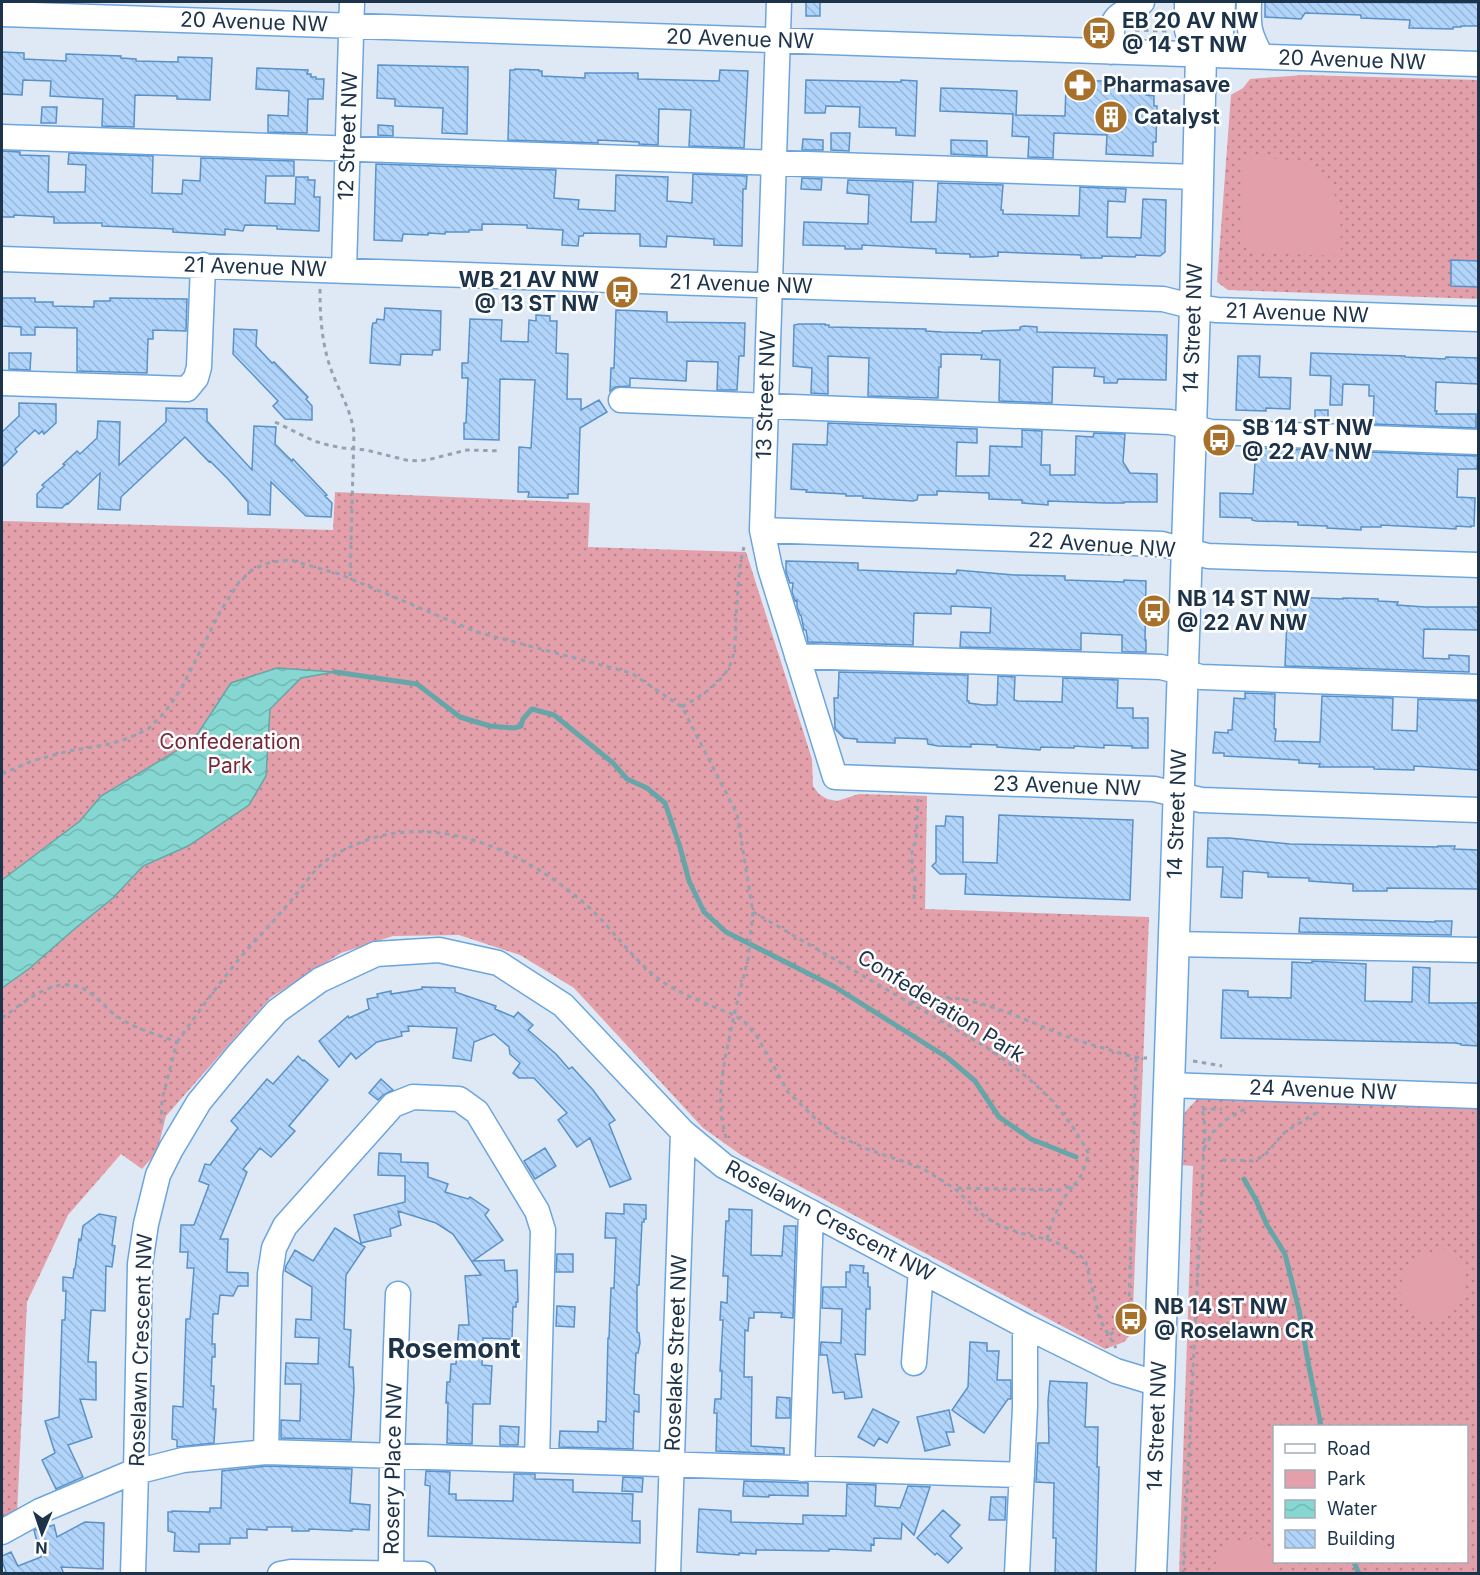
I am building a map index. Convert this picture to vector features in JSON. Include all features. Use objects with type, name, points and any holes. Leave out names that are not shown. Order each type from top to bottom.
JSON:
[{"type":"main road","name":"14 Street NW","points":[[1151,1574],[1195,307],[1201,55],[1190,30],[1191,2]]},
{"type":"main road","points":[[1201,55],[1218,32],[1220,2]]},
{"type":"street","name":"12 Street NW","points":[[345,270],[352,2]]},
{"type":"street","name":"13 Street NW","points":[[779,2],[766,406],[754,536],[770,568],[835,777]]},
{"type":"street","points":[[1112,40],[1113,21],[1117,16],[1142,2]]},
{"type":"street","points":[[1249,2],[1248,22],[1261,56]]},
{"type":"street","name":"20 Avenue NW","points":[[2,14],[778,40],[1112,40],[1201,55],[1479,64]]},
{"type":"street","points":[[2,137],[1197,177]]},
{"type":"street","name":"21 Avenue NW","points":[[2,259],[1163,299],[1217,310],[1479,319]]},
{"type":"street","points":[[2,383],[187,389],[196,378],[199,367],[203,266]]},
{"type":"street","points":[[621,400],[1170,422],[1211,432],[1479,442]]},
{"type":"street","name":"22 Avenue NW","points":[[754,536],[1162,544],[1210,556],[1479,565]]},
{"type":"street","points":[[797,656],[1161,667],[1201,677],[1479,687]]},
{"type":"street","name":"23 Avenue NW","points":[[835,777],[1154,789],[1201,800],[1479,810]]},
{"type":"street","points":[[1173,944],[1479,950]]},
{"type":"street","name":"Roselawn Crescent NW","points":[[133,1574],[140,1264],[146,1224],[158,1175],[199,1102],[277,1011],[320,980],[376,954],[439,950],[498,963],[563,1005],[683,1132],[724,1166],[1025,1326],[1116,1371],[1159,1384]]},
{"type":"street","name":"24 Avenue NW","points":[[1168,1085],[1479,1096]]},
{"type":"street","points":[[266,1452],[270,1274],[274,1248],[285,1226],[393,1105],[413,1096],[459,1099],[477,1112],[537,1211],[543,1230],[537,1460]]},
{"type":"street","name":"Roselake Street NW","points":[[668,1574],[683,1132]]},
{"type":"street","points":[[802,1469],[811,1212]]},
{"type":"street","points":[[914,1363],[921,1270]]},
{"type":"street","name":"Rosery Place NW","points":[[391,1572],[392,1456],[398,1294]]},
{"type":"street","points":[[1017,1574],[1025,1407],[1025,1326]]},
{"type":"street","points":[[2,1532],[40,1511],[128,1474],[183,1460],[266,1452],[1022,1475]]},
{"type":"street","points":[[280,1574],[291,1572],[423,1574]]},
{"type":"path","points":[[1112,40],[1171,30]]},
{"type":"path","points":[[345,270],[321,283],[320,311],[323,337],[333,375],[348,407],[354,434],[350,579]]},
{"type":"path","points":[[275,422],[314,441],[406,460],[419,461],[467,450],[501,451]]},
{"type":"path","points":[[682,707],[715,685],[725,674],[734,655],[742,553],[754,536]]},
{"type":"path","points":[[2,774],[32,761],[69,751],[110,744],[148,729],[165,712],[181,689],[220,612],[239,582],[253,569],[271,561],[299,562],[350,579],[477,632],[631,673],[682,707],[737,814],[753,912],[748,959],[734,1015],[744,1021],[758,1038],[788,1092],[812,1117],[843,1138],[922,1168],[954,1188],[985,1217],[1001,1226],[1047,1239],[1085,1259],[1100,1320],[1117,1350],[1116,1371]]},
{"type":"path","points":[[914,899],[915,877],[912,870],[912,848],[916,842],[918,794]]},
{"type":"path","name":"Confederation Park","points":[[753,912],[986,1047],[1006,1060],[1037,1086],[1066,1117],[1089,1154],[1081,1176],[1074,1185]]},
{"type":"path","points":[[2,1018],[41,992],[64,985],[77,986],[90,993],[120,1019],[177,1042],[162,1100],[161,1125],[171,1149]]},
{"type":"path","points":[[911,1003],[930,997],[969,1001],[1001,1010],[1071,1038],[1136,1058],[1129,1306],[1128,1314],[1110,1335]]},
{"type":"path","points":[[1203,1150],[1213,1132],[1227,1119],[1245,1108]]},
{"type":"path","points":[[1183,1574],[1205,1127],[1202,1109]]},
{"type":"path","points":[[1221,1160],[1253,1161],[1264,1156],[1285,1132],[1321,1110]]},
{"type":"path","points":[[954,1188],[1059,1190],[1074,1185]]},
{"type":"path","points":[[1047,1239],[1051,1222],[1064,1197],[1074,1185]]},
{"type":"green space","points":[[1304,75],[1478,80],[1478,299],[1228,290],[1217,282],[1231,95],[1243,88],[1250,79]]},
{"type":"green space","points":[[1242,158],[1271,158],[1305,163],[1327,179],[1340,206],[1341,256],[1252,253],[1240,244]]},
{"type":"green space","name":"Confederation Park","points":[[335,492],[590,503],[588,547],[746,552],[812,759],[813,786],[827,799],[837,801],[859,794],[927,796],[925,909],[1149,917],[1132,1333],[1124,1342],[1105,1349],[741,1155],[703,1128],[574,988],[520,955],[459,935],[393,936],[341,953],[270,998],[166,1116],[157,1152],[142,1169],[121,1154],[68,1215],[27,1302],[17,1515],[2,1524],[2,521],[333,530]]},
{"type":"green space","points":[[1201,1095],[1478,1106],[1478,1573],[1179,1574],[1193,1166],[1180,1165],[1182,1120],[1185,1112]]},
{"type":"green space","points":[[1437,1250],[1453,1252],[1462,1262],[1465,1275],[1464,1289],[1460,1302],[1452,1313],[1441,1320],[1427,1320],[1411,1311],[1403,1303],[1400,1293],[1401,1284],[1411,1266],[1428,1253]]},
{"type":"green space","points":[[1254,1539],[1263,1546],[1273,1562],[1275,1573],[1215,1573],[1221,1551],[1231,1543]]},
{"type":"water","points":[[277,668],[335,672],[301,678],[270,709],[266,776],[249,805],[188,846],[143,866],[113,898],[30,968],[2,988],[2,880],[80,821],[101,796],[193,741],[231,683]]},
{"type":"building","points":[[806,2],[820,2],[820,16],[806,16]]},
{"type":"building","points":[[1265,2],[1479,3],[1479,26],[1461,26],[1453,27],[1453,29],[1409,28],[1410,20],[1361,18],[1361,15],[1305,13],[1301,19],[1265,17]]},
{"type":"building","points":[[2,52],[24,53],[24,59],[66,61],[66,54],[121,56],[121,58],[136,59],[136,61],[178,62],[178,57],[212,58],[210,100],[135,95],[134,127],[102,126],[103,99],[50,96],[51,81],[23,80],[22,95],[2,94]]},
{"type":"building","points":[[378,65],[468,67],[467,134],[442,133],[443,108],[395,106],[395,99],[377,98]]},
{"type":"building","points":[[257,68],[308,70],[307,74],[311,74],[311,77],[324,79],[323,99],[308,99],[307,133],[268,132],[268,115],[288,116],[289,91],[256,89]]},
{"type":"building","points":[[510,70],[539,70],[542,71],[542,76],[585,78],[585,73],[638,73],[638,79],[719,81],[720,70],[748,71],[744,148],[689,146],[691,110],[659,109],[658,145],[598,140],[598,143],[508,140]]},
{"type":"building","points":[[806,80],[917,81],[915,136],[896,135],[896,128],[859,127],[860,107],[826,106],[825,113],[805,113]]},
{"type":"building","name":"Catalyst","points":[[1073,80],[1129,82],[1128,89],[1146,89],[1146,95],[1154,96],[1154,106],[1157,106],[1156,142],[1153,142],[1153,156],[1106,154],[1107,135],[1054,133],[1053,158],[1028,157],[1029,137],[1012,136],[1013,114],[940,111],[941,88],[976,89],[1017,91],[1016,115],[1065,116],[1066,86],[1072,86]]},
{"type":"building","points":[[42,107],[57,107],[56,123],[41,123]]},
{"type":"building","points":[[378,125],[393,126],[393,136],[378,135]]},
{"type":"building","points":[[831,133],[850,133],[849,151],[831,150]]},
{"type":"building","points":[[803,139],[823,140],[823,150],[802,150]]},
{"type":"building","points":[[951,140],[987,141],[987,156],[951,154]]},
{"type":"building","points":[[2,151],[20,152],[20,155],[49,156],[48,192],[85,192],[86,165],[68,164],[69,153],[153,156],[152,193],[182,194],[183,180],[200,181],[201,158],[294,161],[294,176],[266,176],[265,203],[295,204],[296,177],[308,177],[308,180],[315,180],[314,197],[320,197],[319,231],[245,225],[243,231],[225,229],[225,235],[173,232],[173,229],[102,226],[102,223],[54,223],[54,217],[14,215],[14,217],[2,217]]},
{"type":"building","points":[[376,164],[556,170],[554,198],[579,200],[578,209],[615,211],[616,175],[668,177],[667,201],[692,203],[693,174],[747,176],[746,189],[743,189],[742,246],[714,245],[714,239],[667,236],[666,247],[640,246],[640,234],[584,233],[583,236],[579,236],[578,246],[562,245],[563,230],[527,228],[527,225],[482,224],[482,230],[469,230],[469,232],[403,234],[402,241],[374,240]]},
{"type":"building","points":[[802,178],[822,179],[821,190],[801,189]]},
{"type":"building","points":[[848,180],[913,182],[911,222],[936,222],[938,183],[1003,185],[1001,210],[1003,214],[1079,216],[1080,187],[1126,189],[1125,202],[1108,201],[1107,237],[1141,238],[1143,199],[1166,200],[1165,252],[1160,256],[1102,256],[1102,258],[998,252],[998,256],[970,257],[970,254],[936,253],[936,249],[862,245],[862,249],[845,249],[845,246],[803,245],[804,222],[868,224],[869,195],[847,193]]},
{"type":"building","points":[[1451,260],[1479,261],[1479,287],[1451,286]]},
{"type":"building","points":[[2,298],[35,298],[35,302],[53,302],[53,306],[94,307],[94,301],[110,301],[110,298],[187,299],[186,331],[153,330],[153,339],[148,339],[147,373],[77,371],[77,328],[35,327],[35,335],[21,335],[21,327],[2,326]]},
{"type":"building","points":[[385,308],[441,311],[440,350],[433,350],[432,355],[401,354],[400,365],[370,363],[373,323],[376,323],[377,319],[384,320]]},
{"type":"building","points":[[616,310],[667,312],[667,322],[745,323],[744,356],[739,356],[737,390],[717,390],[718,362],[687,361],[686,381],[630,378],[630,386],[615,387],[610,391],[611,368],[614,368]]},
{"type":"building","points":[[536,315],[550,316],[550,321],[557,321],[556,353],[568,354],[567,399],[581,399],[581,410],[599,400],[607,412],[580,428],[578,494],[568,494],[568,498],[528,497],[529,492],[518,492],[519,447],[531,448],[535,380],[500,379],[499,440],[464,439],[468,378],[462,378],[462,363],[468,363],[470,319],[502,320],[501,341],[528,342],[529,320],[536,321]]},
{"type":"building","points":[[794,325],[982,333],[982,331],[1020,330],[1020,327],[1024,326],[1037,327],[1037,332],[1167,335],[1166,380],[1118,379],[1117,383],[1104,383],[1104,377],[1094,376],[1095,368],[1053,367],[1052,403],[999,401],[1000,360],[981,359],[982,355],[941,354],[938,398],[868,396],[869,358],[828,356],[828,394],[811,393],[812,368],[793,366]]},
{"type":"building","points":[[234,329],[257,330],[256,346],[308,397],[306,399],[312,406],[312,420],[285,419],[273,406],[278,401],[233,354]]},
{"type":"building","points":[[9,353],[31,353],[30,370],[9,369]]},
{"type":"building","points":[[1311,353],[1445,359],[1446,357],[1479,358],[1478,384],[1436,382],[1436,414],[1476,414],[1476,428],[1373,424],[1374,396],[1369,396],[1369,385],[1343,384],[1342,405],[1330,405],[1331,376],[1310,375]]},
{"type":"building","points":[[1238,356],[1260,356],[1259,377],[1291,378],[1290,409],[1236,410]]},
{"type":"building","points":[[19,403],[56,404],[56,423],[44,434],[42,431],[39,434],[35,430],[15,449],[17,452],[2,467],[2,432],[19,416]]},
{"type":"building","points":[[166,408],[207,409],[207,421],[252,470],[254,426],[276,427],[275,444],[292,461],[293,459],[327,495],[325,496],[332,503],[331,517],[306,516],[271,482],[270,515],[248,514],[248,502],[185,437],[121,497],[120,510],[98,509],[100,473],[62,508],[37,507],[37,494],[44,487],[42,485],[77,451],[80,454],[97,438],[98,421],[120,422],[119,465],[166,422]]},
{"type":"building","points":[[1315,410],[1328,410],[1328,422],[1315,422]]},
{"type":"building","points":[[828,423],[977,429],[977,443],[957,442],[956,476],[989,476],[990,446],[1022,447],[1022,430],[1042,431],[1041,465],[1050,465],[1050,475],[1075,475],[1076,436],[1093,437],[1094,433],[1125,434],[1123,462],[1130,473],[1157,474],[1157,502],[1048,501],[1048,505],[1022,503],[1022,500],[989,499],[989,493],[937,491],[937,495],[918,495],[917,500],[913,501],[863,498],[863,496],[791,489],[793,444],[827,445]]},
{"type":"building","points":[[1256,448],[1478,456],[1477,469],[1458,469],[1457,497],[1475,498],[1474,526],[1456,526],[1456,529],[1381,525],[1381,527],[1361,527],[1361,530],[1298,525],[1298,522],[1220,517],[1220,493],[1253,494]]},
{"type":"building","points":[[786,561],[858,563],[858,570],[956,574],[957,570],[1014,575],[1065,576],[1065,580],[1146,581],[1146,652],[1122,652],[1122,635],[1081,633],[1081,650],[960,647],[961,632],[990,633],[991,608],[951,606],[951,614],[914,613],[913,645],[808,642],[797,600],[795,601],[792,592],[793,583],[790,583],[786,572]]},
{"type":"building","points":[[1288,597],[1378,599],[1378,601],[1398,602],[1397,605],[1425,607],[1479,607],[1479,630],[1424,629],[1423,658],[1449,659],[1449,655],[1469,656],[1469,672],[1285,666]]},
{"type":"building","points":[[839,672],[968,675],[967,701],[983,705],[997,705],[998,676],[1015,677],[1014,700],[1018,701],[1062,702],[1063,678],[1118,680],[1117,708],[1133,708],[1133,718],[1148,718],[1148,748],[1104,745],[1104,748],[1041,747],[1040,750],[997,747],[997,745],[938,746],[928,744],[927,739],[900,738],[895,738],[895,743],[857,742],[857,739],[844,738],[835,729],[834,698],[838,698]]},
{"type":"building","points":[[1245,693],[1275,694],[1275,741],[1320,742],[1322,696],[1393,698],[1392,730],[1417,731],[1418,699],[1479,701],[1479,770],[1414,766],[1414,770],[1319,767],[1320,764],[1299,763],[1299,760],[1224,756],[1224,753],[1213,753],[1215,732],[1228,733],[1228,730],[1232,730],[1234,698],[1245,699]]},
{"type":"building","points":[[999,815],[1133,820],[1130,900],[965,894],[966,874],[940,874],[932,866],[936,862],[936,826],[945,826],[946,816],[963,817],[963,862],[997,863]]},
{"type":"building","points":[[1208,838],[1290,844],[1455,846],[1454,849],[1479,850],[1479,889],[1387,888],[1387,891],[1353,891],[1353,884],[1309,881],[1309,878],[1268,877],[1268,873],[1243,871],[1242,898],[1221,897],[1223,867],[1207,867]]},
{"type":"building","points":[[1300,918],[1452,921],[1451,935],[1299,932]]},
{"type":"building","points":[[1312,961],[1366,964],[1365,1001],[1412,1002],[1413,967],[1430,968],[1429,1003],[1479,1003],[1479,1046],[1455,1043],[1221,1038],[1223,990],[1248,991],[1248,997],[1291,998],[1292,962],[1312,963]]},
{"type":"building","points":[[422,987],[455,988],[455,992],[496,1006],[495,1009],[514,1017],[518,1012],[533,1025],[528,1030],[556,1054],[569,1069],[572,1067],[593,1090],[615,1120],[609,1124],[631,1179],[610,1187],[590,1138],[577,1147],[558,1120],[567,1113],[534,1078],[519,1078],[513,1073],[520,1063],[510,1054],[509,1047],[494,1034],[474,1042],[471,1061],[453,1058],[457,1028],[408,1026],[409,1031],[401,1032],[402,1036],[377,1042],[356,1059],[351,1053],[339,1067],[319,1041],[348,1016],[349,1018],[369,1009],[367,999],[378,997],[377,994],[391,991],[391,994],[422,989]]},
{"type":"building","points":[[298,1056],[328,1080],[289,1126],[295,1131],[271,1157],[260,1148],[243,1169],[247,1172],[220,1239],[228,1239],[227,1272],[248,1273],[248,1286],[238,1286],[233,1296],[220,1295],[218,1314],[213,1314],[212,1344],[215,1344],[215,1357],[212,1357],[211,1386],[214,1386],[213,1409],[216,1409],[214,1443],[177,1447],[177,1440],[172,1439],[173,1406],[183,1407],[186,1319],[190,1319],[194,1268],[187,1268],[188,1252],[180,1252],[181,1225],[194,1225],[209,1185],[199,1181],[205,1164],[210,1165],[238,1128],[231,1121],[267,1079],[273,1084]]},
{"type":"building","points":[[381,1079],[393,1090],[378,1100],[369,1093]]},
{"type":"building","points":[[545,1148],[556,1166],[535,1179],[524,1161]]},
{"type":"building","points":[[379,1153],[401,1154],[401,1162],[428,1163],[428,1177],[448,1184],[445,1192],[468,1199],[470,1197],[489,1210],[485,1215],[503,1240],[473,1261],[504,1260],[505,1271],[517,1270],[518,1302],[516,1302],[516,1307],[513,1307],[512,1339],[483,1338],[482,1365],[492,1366],[490,1404],[473,1404],[472,1444],[447,1443],[447,1382],[450,1382],[451,1364],[456,1364],[459,1325],[469,1325],[465,1276],[481,1275],[453,1234],[436,1223],[398,1211],[401,1225],[390,1229],[391,1236],[361,1243],[354,1215],[405,1202],[405,1176],[378,1175]]},
{"type":"building","points":[[624,1204],[646,1205],[646,1219],[642,1222],[639,1285],[637,1285],[637,1332],[640,1343],[638,1353],[636,1353],[634,1394],[639,1395],[639,1412],[634,1411],[633,1449],[559,1447],[560,1431],[598,1432],[598,1421],[606,1422],[608,1338],[611,1288],[614,1288],[616,1238],[605,1238],[606,1213],[624,1214]]},
{"type":"building","points":[[729,1209],[752,1210],[751,1255],[782,1256],[784,1226],[796,1226],[793,1318],[781,1317],[782,1313],[754,1312],[754,1318],[749,1318],[748,1331],[745,1330],[744,1377],[752,1377],[751,1446],[784,1448],[784,1454],[716,1451],[717,1413],[714,1413],[715,1399],[721,1399],[723,1320],[720,1320],[721,1302],[727,1303],[728,1276],[723,1276],[726,1221],[729,1221]]},
{"type":"building","points":[[99,1214],[116,1217],[112,1267],[106,1266],[105,1311],[91,1310],[88,1362],[96,1362],[96,1400],[80,1399],[92,1437],[68,1445],[83,1477],[56,1489],[42,1460],[55,1453],[45,1421],[59,1417],[62,1320],[65,1320],[66,1291],[63,1291],[63,1277],[73,1278],[83,1226]]},
{"type":"building","points":[[335,1228],[365,1247],[346,1275],[344,1329],[351,1330],[349,1367],[353,1367],[354,1389],[351,1440],[281,1438],[281,1420],[300,1421],[301,1384],[285,1384],[286,1363],[318,1364],[319,1338],[295,1337],[296,1319],[311,1320],[312,1287],[285,1271],[286,1266],[295,1250],[313,1261]]},
{"type":"building","points":[[557,1254],[573,1254],[573,1272],[556,1272]]},
{"type":"building","points":[[850,1265],[864,1266],[863,1273],[868,1273],[870,1309],[866,1309],[865,1355],[855,1354],[862,1397],[845,1399],[844,1392],[833,1393],[827,1355],[820,1355],[821,1342],[841,1343],[842,1309],[822,1308],[823,1287],[846,1287],[846,1272],[850,1272]]},
{"type":"building","points":[[557,1306],[575,1307],[574,1327],[556,1326]]},
{"type":"building","points":[[970,1342],[987,1343],[987,1351],[999,1351],[997,1380],[1011,1380],[1011,1399],[1008,1399],[984,1433],[952,1410],[968,1387]]},
{"type":"building","points":[[1050,1381],[1087,1383],[1085,1427],[1098,1427],[1096,1574],[1055,1574],[1054,1483],[1036,1482],[1038,1443],[1049,1443]]},
{"type":"building","points":[[777,1397],[790,1398],[790,1418],[776,1418]]},
{"type":"building","points":[[873,1409],[899,1422],[887,1443],[879,1438],[874,1446],[858,1437]]},
{"type":"building","points":[[949,1410],[954,1432],[946,1432],[950,1445],[925,1451],[917,1417]]},
{"type":"building","points":[[500,1426],[519,1427],[518,1445],[500,1445]]},
{"type":"building","points":[[267,1466],[352,1469],[350,1503],[370,1505],[369,1530],[292,1531],[292,1527],[267,1527],[267,1530],[247,1529],[247,1538],[230,1538],[230,1544],[199,1544],[199,1552],[174,1551],[175,1533],[168,1531],[168,1512],[210,1512],[210,1508],[221,1508],[222,1471]]},
{"type":"building","points":[[426,1471],[450,1472],[449,1494],[456,1494],[456,1500],[513,1501],[514,1474],[535,1474],[535,1479],[573,1480],[573,1492],[633,1494],[632,1521],[640,1521],[640,1543],[428,1536],[430,1486],[425,1485]]},
{"type":"building","points":[[623,1477],[643,1478],[642,1492],[622,1491]]},
{"type":"building","points":[[744,1481],[808,1483],[808,1496],[743,1496]]},
{"type":"building","points":[[847,1484],[876,1485],[875,1506],[900,1508],[908,1486],[930,1487],[914,1535],[902,1523],[901,1539],[874,1538],[871,1551],[756,1550],[756,1554],[739,1553],[739,1555],[697,1552],[699,1509],[731,1511],[731,1522],[803,1524],[803,1515],[846,1516]]},
{"type":"building","points":[[991,1497],[1006,1497],[1005,1520],[989,1520]]},
{"type":"building","points":[[943,1510],[960,1525],[950,1536],[962,1548],[948,1563],[937,1553],[935,1555],[917,1538]]},
{"type":"building","points":[[85,1522],[104,1523],[103,1569],[61,1567],[64,1574],[2,1574],[6,1571],[2,1556],[11,1552],[18,1566],[41,1557],[34,1530],[54,1525],[57,1537]]},
{"type":"waterway","points":[[335,672],[417,684],[460,717],[490,726],[514,728],[521,726],[523,719],[532,709],[554,715],[613,763],[627,779],[647,788],[665,803],[689,881],[704,912],[726,932],[835,987],[948,1058],[975,1081],[999,1117],[1031,1139],[1076,1157]]},
{"type":"waterway","points":[[1244,1179],[1267,1225],[1285,1254],[1299,1310],[1321,1425]]},
{"type":"waterway","points":[[1354,1563],[1359,1574]]},
{"type":"place","name":"EB 20 AV NW @ 14 ST NW","points":[[1099,33]]},
{"type":"place","name":"Pharmasave","points":[[1080,85]]},
{"type":"place","name":"Catalyst","points":[[1111,117]]},
{"type":"place","name":"WB 21 AV NW @ 13 ST NW","points":[[622,292]]},
{"type":"place","name":"SB 14 ST NW @ 22 AV NW","points":[[1219,440]]},
{"type":"place","name":"NB 14 ST NW @ 22 AV NW","points":[[1154,611]]},
{"type":"place","name":"NB 14 ST NW @ Roselawn CR","points":[[1131,1319]]},
{"type":"district","name":"Rosemont","points":[[454,1349]]}]
